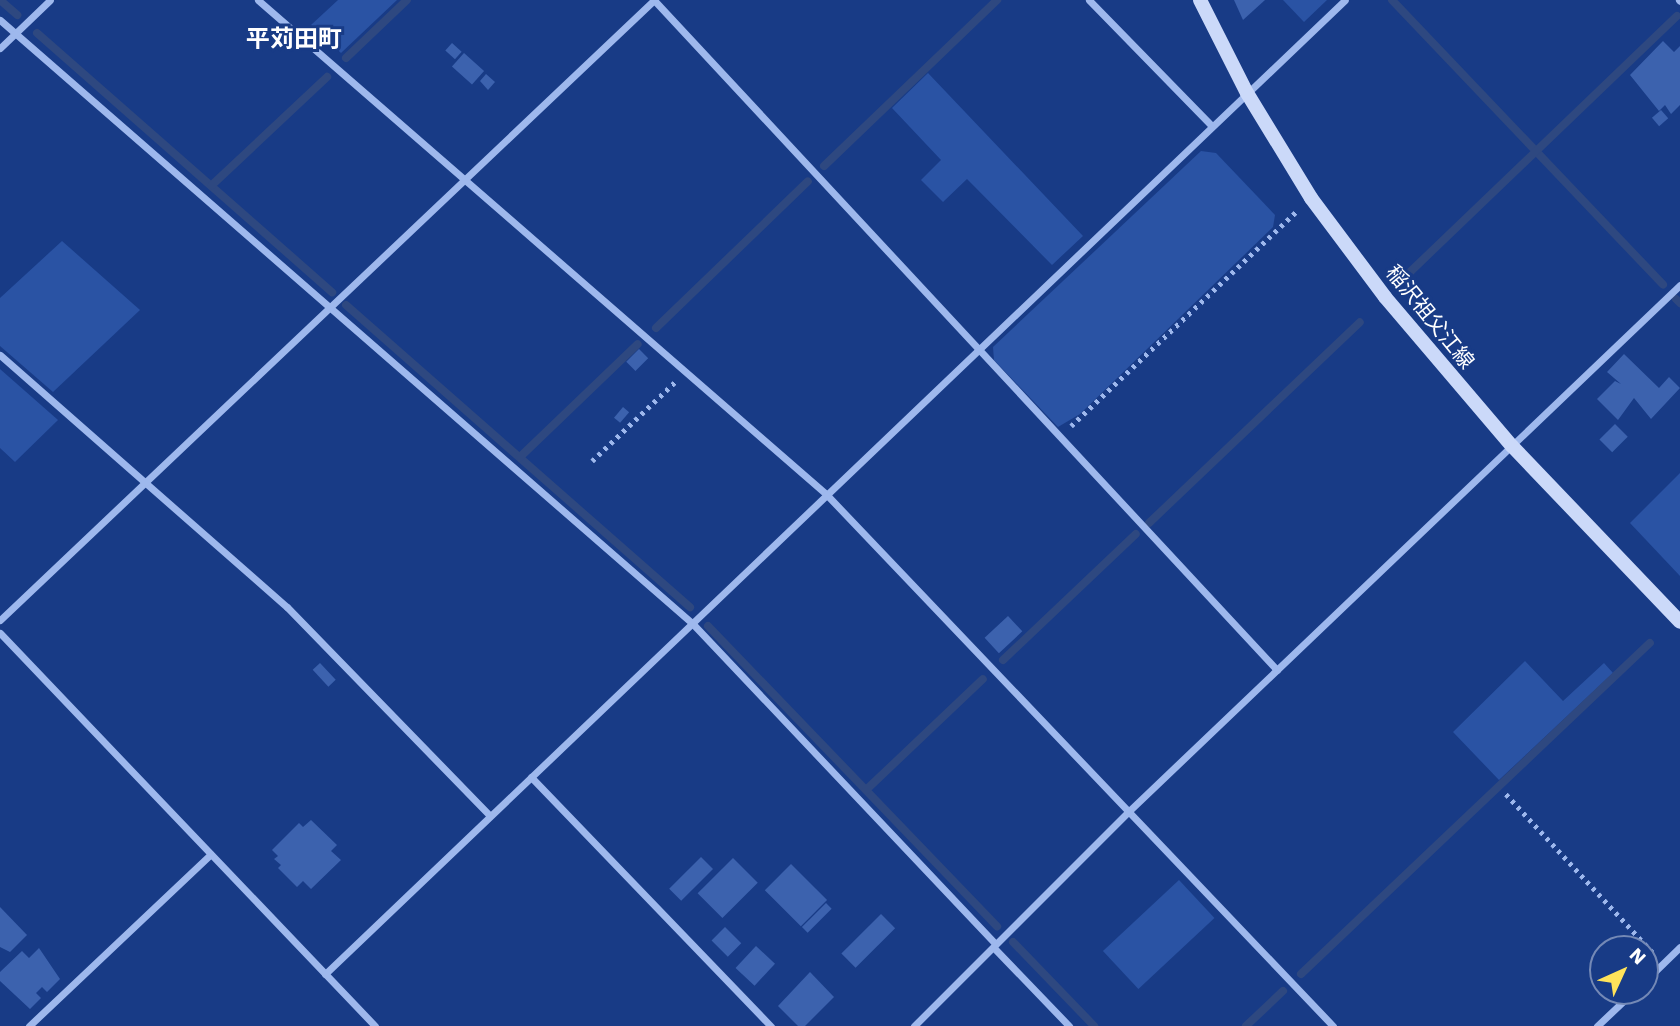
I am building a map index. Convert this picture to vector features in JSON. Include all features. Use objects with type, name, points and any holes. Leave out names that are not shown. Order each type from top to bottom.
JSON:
[{"type":"main road","name":"稲沢祖父江線","points":[[1200,0],[1247,93],[1311,198],[1423,346],[1512,446],[1680,622]]},
{"type":"street","points":[[0,48],[50,0]]},
{"type":"street","points":[[258,0],[466,178],[826,495],[1333,1026]]},
{"type":"street","points":[[0,620],[654,0],[976,351],[1277,670]]},
{"type":"street","points":[[1089,0],[1212,126]]},
{"type":"street","points":[[325,974],[1345,0]]},
{"type":"street","points":[[0,20],[692,623],[1069,1026]]},
{"type":"street","points":[[915,1026],[1129,811],[1680,285]]},
{"type":"street","points":[[0,355],[287,607],[490,816]]},
{"type":"street","points":[[0,633],[375,1026]]},
{"type":"street","points":[[531,777],[771,1026]]},
{"type":"street","points":[[29,1026],[211,854]]},
{"type":"street","points":[[1659,967],[1680,947]]},
{"type":"street","points":[[1597,1026],[1619,1005]]},
{"type":"path","points":[[1056,436],[1085,416],[1311,198]]},
{"type":"path","points":[[592,461],[686,371]]},
{"type":"path","points":[[1506,794],[1662,964]]},
{"type":"shaded area","points":[[338,0],[397,0],[341,53],[311,25]]},
{"type":"shaded area","points":[[1283,0],[1327,0],[1304,22]]},
{"type":"shaded area","points":[[928,73],[1083,236],[1052,265],[967,179],[943,202],[921,180],[941,160],[892,108]]},
{"type":"shaded area","points":[[1201,151],[1216,153],[1275,215],[1273,227],[1080,414],[1058,427],[994,360],[993,347]]},
{"type":"shaded area","points":[[62,241],[140,310],[53,392],[0,346],[0,298]]},
{"type":"shaded area","points":[[0,369],[58,420],[15,462],[0,448]]},
{"type":"shaded area","points":[[1680,473],[1680,576],[1630,523]]},
{"type":"shaded area","points":[[1525,661],[1563,701],[1604,663],[1613,673],[1499,780],[1453,732]]},
{"type":"shaded area","points":[[1179,880],[1214,918],[1138,989],[1103,951]]},
{"type":"building","points":[[1234,0],[1265,0],[1243,20]]},
{"type":"building","points":[[1663,41],[1674,52],[1680,46],[1680,105],[1671,114],[1665,105],[1659,111],[1630,75]]},
{"type":"building","points":[[452,43],[462,52],[455,59],[445,50]]},
{"type":"building","points":[[464,53],[484,71],[472,84],[452,66]]},
{"type":"building","points":[[486,74],[495,82],[488,90],[480,81]]},
{"type":"building","points":[[1661,110],[1668,118],[1659,126],[1652,118]]},
{"type":"building","points":[[639,349],[648,358],[635,371],[626,362]]},
{"type":"building","points":[[1624,354],[1659,388],[1669,377],[1680,388],[1651,419],[1634,398],[1618,420],[1597,399],[1615,381],[1621,384],[1607,372]]},
{"type":"building","points":[[623,407],[629,412],[620,423],[614,418]]},
{"type":"building","points":[[1615,424],[1628,437],[1612,452],[1599,440]]},
{"type":"building","points":[[1008,616],[1022,631],[999,653],[985,638]]},
{"type":"building","points":[[320,663],[336,680],[328,687],[313,670]]},
{"type":"building","points":[[311,820],[337,845],[331,851],[341,860],[311,889],[303,881],[297,887],[278,868],[281,865],[274,859],[278,856],[272,850],[299,823],[303,827]]},
{"type":"building","points":[[701,857],[713,869],[681,901],[669,889]]},
{"type":"building","points":[[733,858],[758,883],[722,918],[698,893]]},
{"type":"building","points":[[791,864],[827,900],[801,926],[765,890]]},
{"type":"building","points":[[826,903],[832,909],[808,933],[802,927]]},
{"type":"building","points":[[0,907],[27,935],[10,952],[0,947]]},
{"type":"building","points":[[881,914],[895,928],[856,968],[841,954]]},
{"type":"building","points":[[725,927],[741,943],[728,957],[712,940]]},
{"type":"building","points":[[756,946],[775,964],[755,986],[736,968]]},
{"type":"building","points":[[39,948],[60,979],[47,992],[42,987],[36,993],[41,998],[30,1009],[0,981],[0,972],[22,951],[29,958]]},
{"type":"building","points":[[810,972],[834,997],[805,1026],[798,1026],[778,1006]]},
{"type":"waterway","points":[[0,0],[17,15]]},
{"type":"waterway","points":[[346,58],[407,0]]},
{"type":"waterway","points":[[824,166],[997,0]]},
{"type":"waterway","points":[[1392,0],[1663,285]]},
{"type":"waterway","points":[[1410,272],[1677,16]]},
{"type":"waterway","points":[[37,33],[332,292]]},
{"type":"waterway","points":[[212,185],[327,77]]},
{"type":"waterway","points":[[656,328],[808,181]]},
{"type":"waterway","points":[[1676,299],[1680,303]]},
{"type":"waterway","points":[[346,305],[690,607]]},
{"type":"waterway","points":[[1149,523],[1360,322]]},
{"type":"waterway","points":[[520,457],[638,344]]},
{"type":"waterway","points":[[1003,660],[1136,534]]},
{"type":"waterway","points":[[708,626],[997,926]]},
{"type":"waterway","points":[[1301,974],[1650,643]]},
{"type":"waterway","points":[[866,790],[983,679]]},
{"type":"waterway","points":[[1013,942],[1094,1026]]},
{"type":"waterway","points":[[1246,1026],[1283,991]]},
{"type":"district","name":"平苅田町","points":[[294,40]]}]
